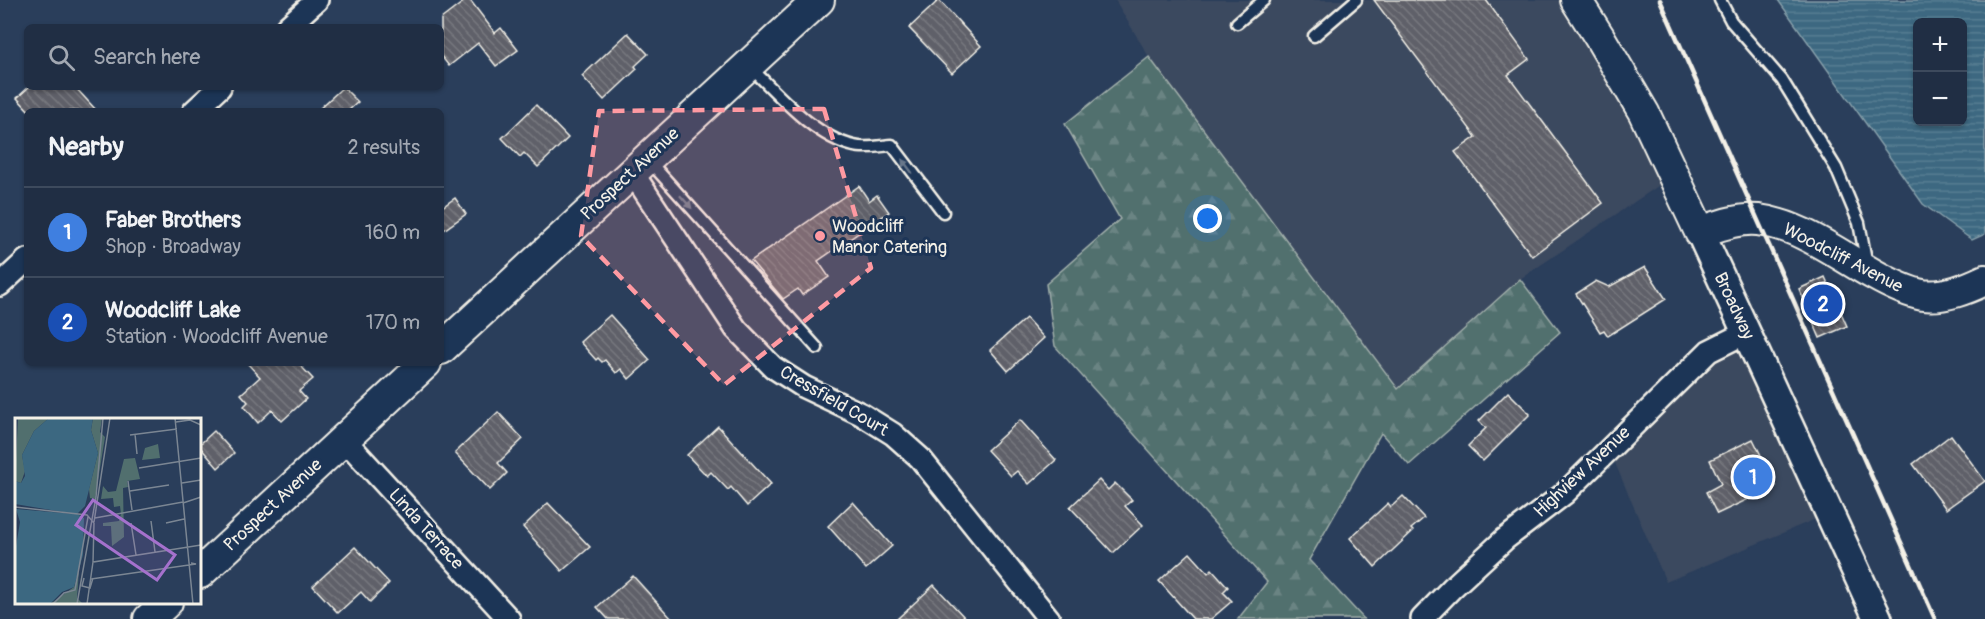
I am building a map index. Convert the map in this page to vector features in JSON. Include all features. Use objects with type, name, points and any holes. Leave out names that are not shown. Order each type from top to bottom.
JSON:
[{"type":"main road","name":"Prospect Avenue","points":[[444,346],[819,0]]},
{"type":"main road","name":"Broadway","points":[[1576,0],[1644,112],[1700,232]]},
{"type":"main road","name":"Woodcliff Avenue","points":[[1700,232],[1729,223],[1756,220],[1781,225],[1808,237],[1906,291],[1924,296],[1963,290],[1985,280]]},
{"type":"main road","name":"Prospect Avenue","points":[[201,572],[423,366]]},
{"type":"main road","points":[[149,619],[166,604]]},
{"type":"street","points":[[290,24],[317,0]]},
{"type":"street","points":[[197,108],[217,90]]},
{"type":"street","name":"Cressfield Court","points":[[639,165],[736,329],[773,367],[804,387],[861,414],[893,434],[920,458],[1049,619]]},
{"type":"street","name":"Broadway","points":[[1700,232],[1878,619]]},
{"type":"street","points":[[0,285],[24,263]]},
{"type":"street","name":"Highview Avenue","points":[[1422,619],[1505,539],[1564,494],[1709,351],[1747,332]]},
{"type":"street","name":"Linda Terrace","points":[[344,439],[509,619]]},
{"type":"lane","points":[[1237,22],[1264,0]]},
{"type":"lane","points":[[1314,36],[1356,0]]},
{"type":"lane","points":[[1720,0],[1731,21],[1782,80],[1836,168],[1859,223],[1868,271]]},
{"type":"lane","points":[[748,65],[810,124],[855,147],[892,145],[943,212]]},
{"type":"lane","points":[[639,165],[817,348]]},
{"type":"highlighted area","points":[[824,109],[871,268],[724,385],[581,236],[599,111]]},
{"type":"shaded area","points":[[1115,0],[1576,0],[1673,176],[1520,279],[1398,390],[1149,57]]},
{"type":"shaded area","points":[[1778,0],[1985,0],[1985,234],[1972,240],[1923,204]]},
{"type":"shaded area","points":[[1747,332],[1830,513],[1666,582],[1609,449]]},
{"type":"green space","points":[[1149,57],[1398,389],[1520,279],[1560,332],[1409,465],[1381,433],[1309,560],[1364,619],[1238,619],[1267,582],[1055,346],[1046,284],[1120,219],[1065,124]]},
{"type":"building","points":[[466,0],[470,0],[495,33],[501,28],[518,50],[496,66],[478,43],[449,66],[444,60],[444,24],[441,24],[441,19]]},
{"type":"building","points":[[939,0],[981,46],[952,73],[909,28]]},
{"type":"building","points":[[1374,0],[1486,0],[1529,59],[1508,75],[1603,203],[1532,256],[1455,152],[1476,137]]},
{"type":"building","points":[[628,33],[648,54],[635,66],[637,69],[604,100],[582,76]]},
{"type":"building","points":[[26,90],[78,90],[94,108],[26,108],[17,98]]},
{"type":"building","points":[[340,90],[346,90],[358,102],[351,108],[320,108]]},
{"type":"building","points":[[536,105],[568,138],[538,167],[524,153],[520,157],[502,138]]},
{"type":"building","name":"Woodcliff Manor Catering","points":[[859,186],[869,201],[877,195],[889,212],[818,261],[829,277],[802,295],[798,289],[783,299],[751,261]]},
{"type":"building","points":[[455,198],[466,214],[444,230],[444,206]]},
{"type":"building","points":[[1645,267],[1666,299],[1608,336],[1604,330],[1600,332],[1576,294],[1596,281],[1609,287]]},
{"type":"building","points":[[1825,277],[1847,326],[1820,338],[1799,289]]},
{"type":"building","points":[[610,315],[650,360],[629,379],[621,369],[616,373],[605,360],[602,362],[598,358],[596,360],[580,342]]},
{"type":"building","points":[[1026,318],[1044,338],[1008,371],[990,350]]},
{"type":"building","points":[[250,366],[301,366],[313,379],[299,391],[306,399],[282,421],[272,410],[258,423],[244,406],[248,402],[241,394],[260,377]]},
{"type":"building","points":[[1508,392],[1530,414],[1483,461],[1468,446],[1486,428],[1479,421]]},
{"type":"building","points":[[498,412],[523,439],[498,463],[507,473],[490,490],[455,453]]},
{"type":"building","points":[[1020,420],[1056,460],[1029,484],[1017,471],[1011,476],[987,450]]},
{"type":"building","points":[[718,426],[771,484],[747,506],[731,487],[728,490],[711,472],[707,476],[687,455]]},
{"type":"building","points":[[214,431],[234,453],[218,468],[201,448],[201,443]]},
{"type":"building","points":[[1951,435],[1985,481],[1946,509],[1913,464]]},
{"type":"building","points":[[1753,439],[1776,486],[1717,514],[1706,492],[1721,484],[1710,460]]},
{"type":"building","points":[[1099,480],[1108,490],[1115,483],[1132,500],[1125,506],[1143,525],[1113,553],[1070,507]]},
{"type":"building","points":[[1403,496],[1424,518],[1375,567],[1350,538],[1388,503],[1391,507]]},
{"type":"building","points":[[853,502],[892,546],[866,569],[828,526]]},
{"type":"building","points":[[548,503],[590,547],[562,571],[523,527]]},
{"type":"building","points":[[355,547],[389,583],[370,602],[361,592],[338,613],[313,586]]},
{"type":"building","points":[[1190,553],[1208,573],[1212,569],[1228,587],[1223,592],[1232,601],[1211,619],[1193,619],[1159,581]]},
{"type":"building","points":[[633,576],[672,619],[608,619],[597,607]]},
{"type":"building","points":[[934,585],[966,619],[897,619]]},
{"type":"railway","points":[[1660,0],[1935,619]]},
{"type":"place","name":"Woodcliff Manor Catering","points":[[820,236]]},
{"type":"place","name":"Woodcliff Lake","points":[[1823,304]]},
{"type":"place","name":"Faber Brothers","points":[[1753,477]]}]
